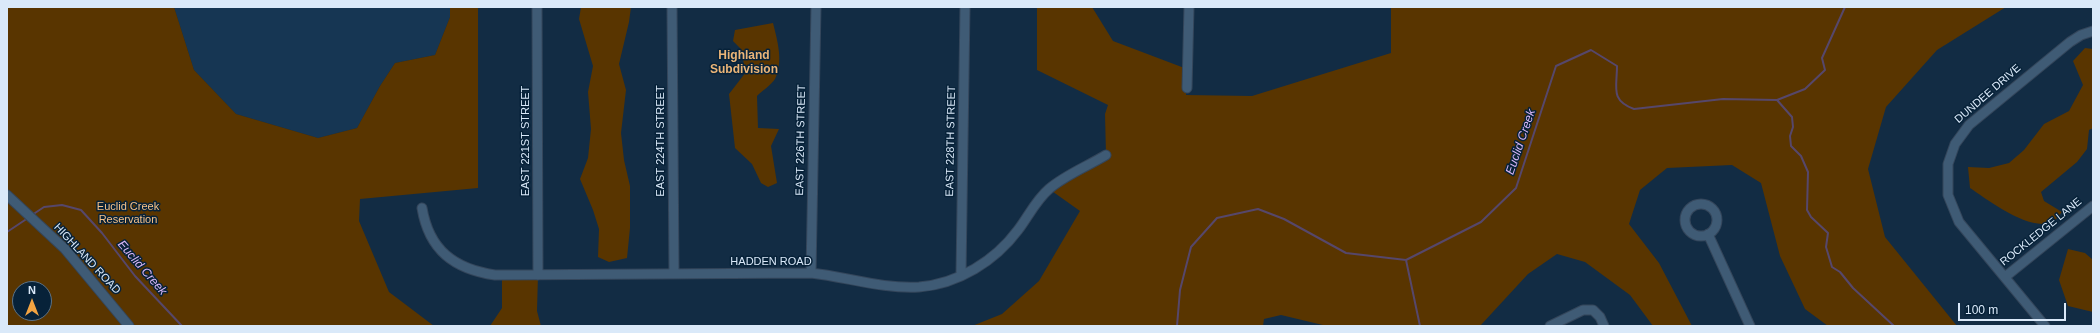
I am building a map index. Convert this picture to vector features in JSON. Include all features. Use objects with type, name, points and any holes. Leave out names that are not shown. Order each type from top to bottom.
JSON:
[{"type":"street","name":"EAST 221ST STREET","points":[[537,7],[538,275]]},
{"type":"street","name":"EAST 224TH STREET","points":[[672,7],[674,274]]},
{"type":"street","name":"EAST 226TH STREET","points":[[811,273],[816,7]]},
{"type":"street","name":"EAST 228TH STREET","points":[[961,275],[965,7]]},
{"type":"street","points":[[1187,88],[1189,7]]},
{"type":"street","name":"DUNDEE DRIVE","points":[[2045,326],[1960,222],[1951,204],[1947,187],[1948,164],[1955,144],[1962,132],[1976,118],[2070,42],[2093,31]]},
{"type":"street","name":"HADDEN ROAD","points":[[422,208],[427,228],[432,239],[443,253],[458,264],[479,273],[495,275],[811,273],[838,276],[891,286],[919,286],[939,284],[981,265],[1004,248],[1038,200],[1049,189],[1106,155]]},
{"type":"street","name":"HIGHLAND ROAD","points":[[10,198],[65,249],[128,326]]},
{"type":"street","name":"ROCKLEDGE LANE","points":[[2005,277],[2093,206]]},
{"type":"street","points":[[1708,234],[1750,326]]},
{"type":"street","points":[[1550,326],[1583,310],[1592,310],[1600,317],[1604,326]]},
{"type":"shaded area","points":[[174,7],[450,7],[450,17],[435,55],[395,63],[380,86],[357,128],[318,138],[236,114],[194,70]]},
{"type":"green space","name":"Euclid Creek Reservation","points":[[7,7],[174,7],[194,70],[236,114],[318,138],[357,128],[380,86],[395,63],[435,55],[450,17],[450,7],[478,7],[478,188],[360,199],[359,221],[389,292],[434,326],[7,326]]},
{"type":"green space","points":[[581,7],[631,7],[619,64],[626,90],[621,133],[624,160],[630,186],[630,228],[627,258],[609,262],[598,257],[599,229],[580,179],[588,158],[591,129],[588,92],[593,66],[579,19]]},
{"type":"green space","points":[[1037,7],[1092,7],[1113,41],[1187,69],[1186,95],[1252,96],[1391,53],[1391,7],[2006,7],[1937,50],[1886,107],[1868,169],[1885,237],[1957,326],[1828,326],[1805,309],[1780,256],[1761,183],[1732,165],[1667,168],[1640,190],[1629,224],[1659,263],[1692,326],[1653,326],[1630,295],[1585,262],[1557,254],[1528,274],[1480,326],[1327,326],[1281,315],[1264,319],[1263,326],[972,326],[1002,314],[1039,281],[1080,211],[1049,189],[1106,155],[1105,114],[1108,105],[1037,70]]},
{"type":"green space","points":[[773,23],[779,51],[778,72],[775,79],[769,86],[757,96],[758,128],[779,129],[771,146],[777,183],[768,187],[761,183],[752,164],[735,148],[729,94],[746,72],[740,48],[733,41],[735,30]]},
{"type":"green space","points":[[2085,48],[2093,49],[2093,128],[2089,130],[2087,149],[2077,162],[2041,192],[2044,201],[2062,212],[2054,221],[2045,224],[2034,223],[2010,214],[1970,188],[1968,167],[1989,168],[2009,163],[2024,150],[2044,124],[2069,111],[2083,85],[2073,61]]},
{"type":"green space","points":[[2068,249],[2085,253],[2093,260],[2093,312],[2068,306],[2059,280]]},
{"type":"green space","points":[[502,275],[538,275],[537,311],[541,326],[490,326],[502,308]]},
{"type":"waterway","name":"Euclid Creek","points":[[1177,326],[1180,290],[1191,247],[1217,218],[1258,209],[1284,219],[1346,253],[1406,260],[1481,222],[1516,188],[1556,66],[1591,50],[1617,66],[1616,92],[1621,102],[1634,109],[1723,99],[1777,100],[1805,89],[1825,70],[1822,58],[1845,7]]},
{"type":"waterway","points":[[1777,100],[1792,117],[1793,127],[1790,136],[1791,146],[1801,156],[1808,172],[1807,210],[1811,217],[1828,233],[1826,247],[1832,267],[1840,272],[1853,288],[1894,326]]},
{"type":"waterway","name":"Euclid Creek","points":[[32,215],[44,207],[62,205],[81,210],[102,233],[135,276],[182,326]]},
{"type":"waterway","name":"Euclid Creek","points":[[7,232],[28,218]]},
{"type":"waterway","points":[[1406,260],[1420,326]]},
{"type":"district","name":"Highland Subdivision","points":[[744,63]]}]
